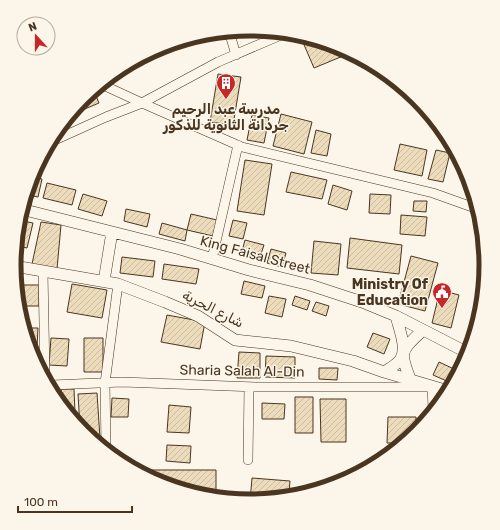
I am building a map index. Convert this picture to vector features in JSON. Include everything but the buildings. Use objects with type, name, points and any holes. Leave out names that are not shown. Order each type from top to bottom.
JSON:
[{"type":"main road","name":"King Faisal Street","points":[[28,211],[180,249],[249,270],[310,285],[362,302],[396,316],[463,350]]},
{"type":"main road","points":[[104,281],[112,232]]},
{"type":"main road","name":"شارع الحرية","points":[[21,267],[118,284],[198,316],[235,340],[291,346],[353,361],[411,381],[442,389]]},
{"type":"main road","points":[[396,316],[402,342],[404,362],[411,381]]},
{"type":"main road","points":[[384,372],[399,361],[406,346],[423,330]]},
{"type":"street","points":[[231,37],[236,55]]},
{"type":"street","points":[[60,138],[142,103],[218,62],[276,37]]},
{"type":"street","points":[[108,86],[142,103],[238,145],[433,193],[471,207]]},
{"type":"street","points":[[212,259],[238,145]]},
{"type":"street","points":[[43,272],[45,366]]},
{"type":"street","points":[[106,443],[105,383],[118,284]]},
{"type":"street","name":"Sharia Salah Al-Din","points":[[56,385],[122,382],[250,387],[432,387]]},
{"type":"street","points":[[248,460],[250,387]]},
{"type":"street","points":[[432,387],[433,403]]},
{"type":"place","name":"مدرسة عبد الرحيم جردانة الثانوية للذكور","points":[[226,100]]},
{"type":"place","name":"Ministry Of Education","points":[[442,309]]}]
